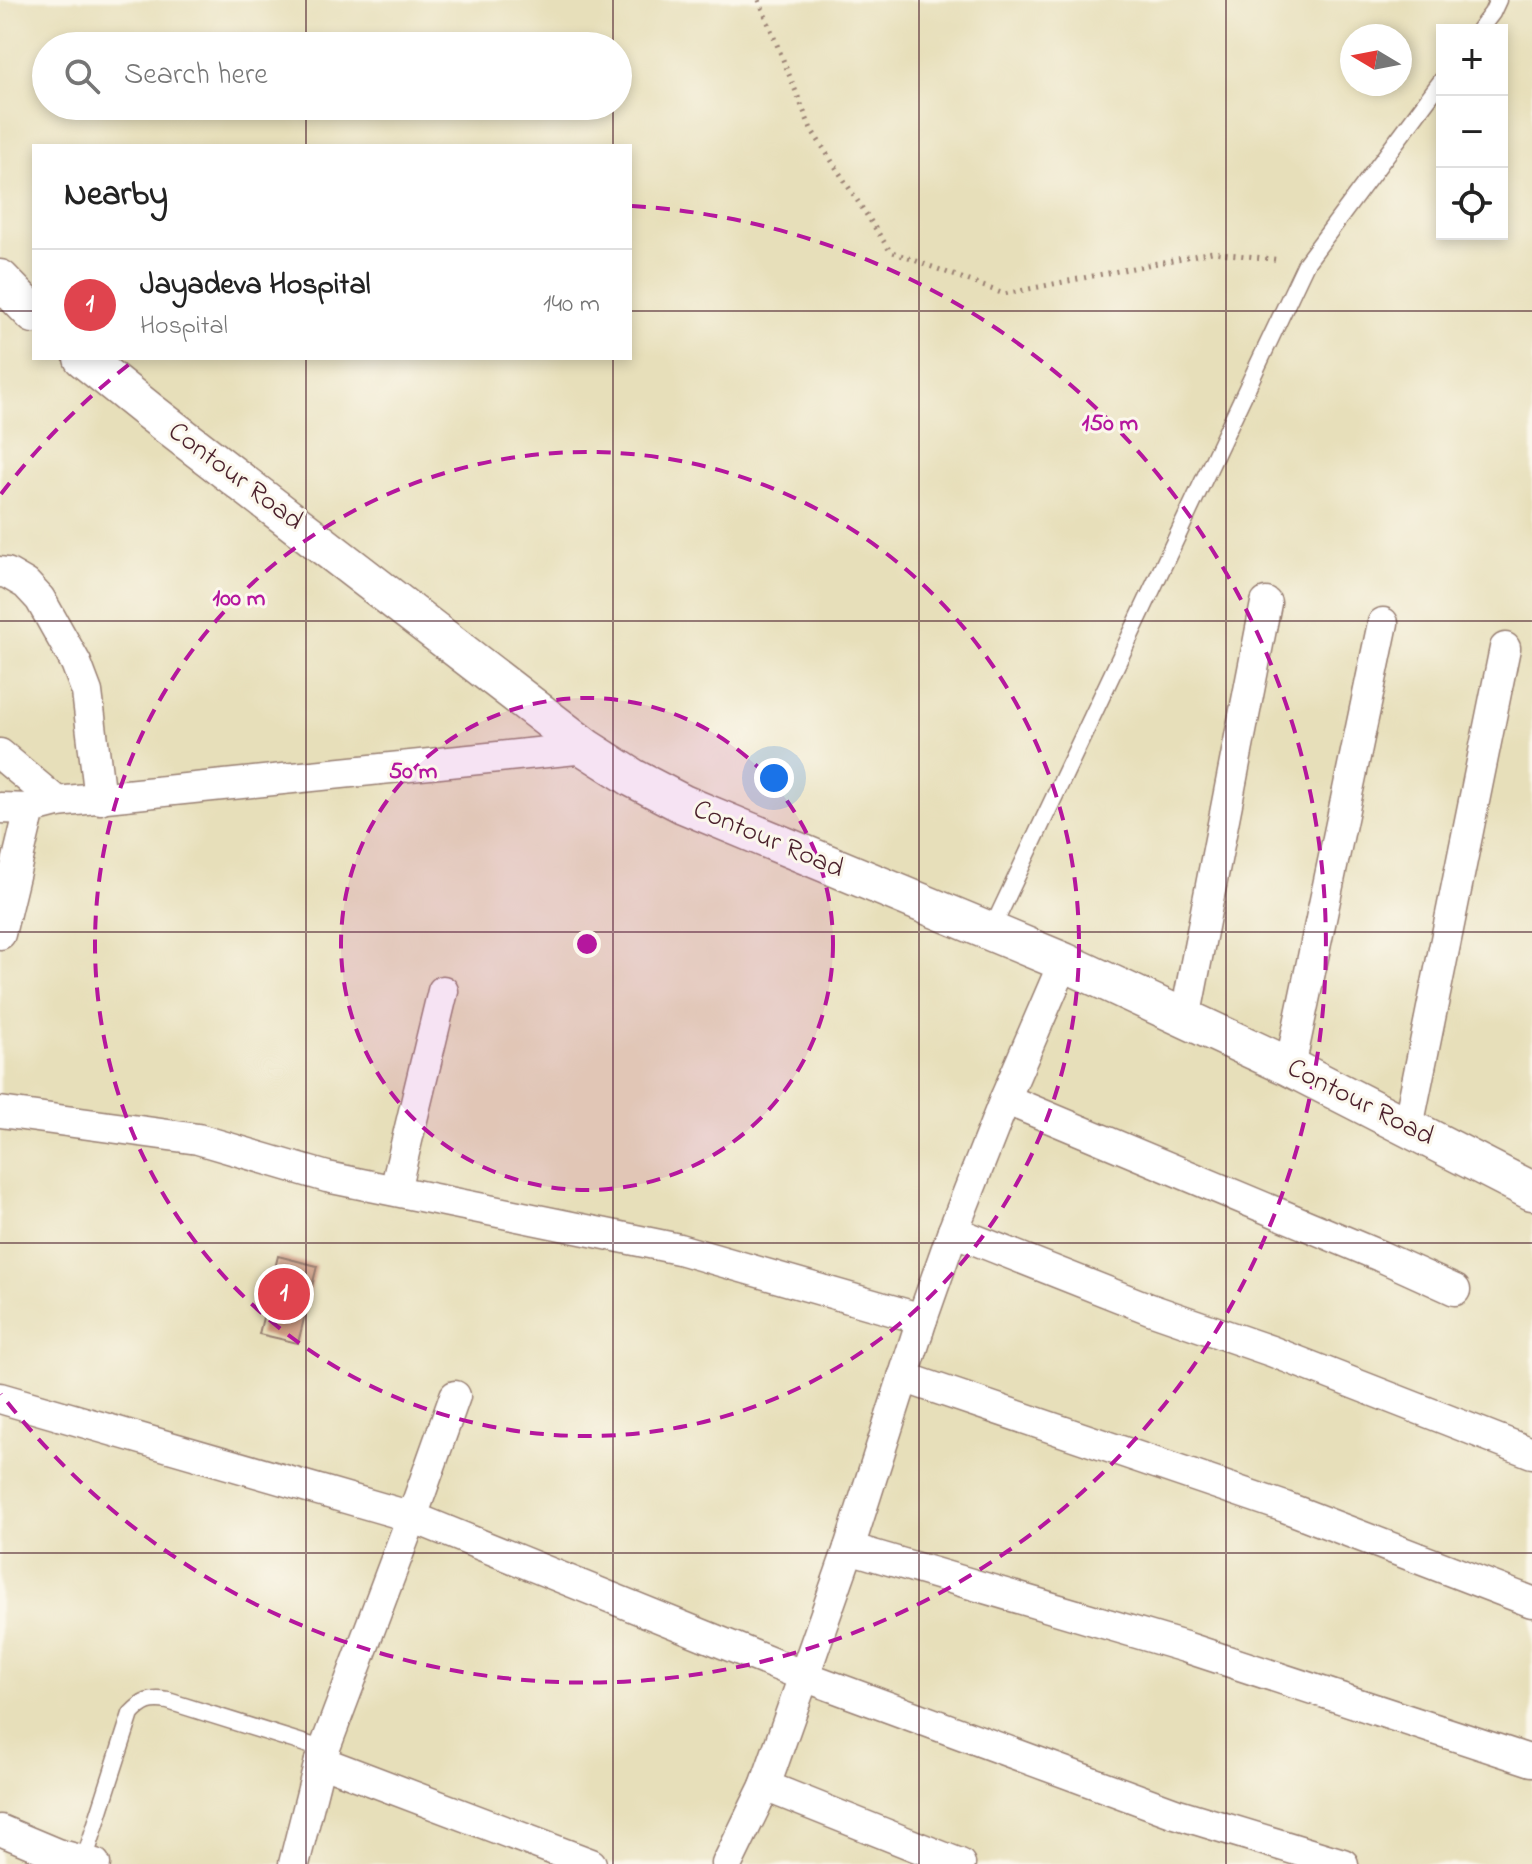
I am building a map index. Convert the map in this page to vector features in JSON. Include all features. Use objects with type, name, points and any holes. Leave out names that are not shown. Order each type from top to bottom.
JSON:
[{"type":"street","points":[[0,279],[32,312]]},
{"type":"street","name":"Contour Road","points":[[85,360],[586,748],[633,778],[683,804],[821,863],[1064,962],[1290,1067],[1532,1191]]},
{"type":"street","points":[[2,566],[40,599],[76,663],[87,692],[100,799]]},
{"type":"street","points":[[1185,1019],[1266,603]]},
{"type":"street","points":[[1290,1067],[1383,623]]},
{"type":"street","points":[[1408,1127],[1505,648]]},
{"type":"street","points":[[0,808],[44,806],[586,748]]},
{"type":"street","points":[[0,754],[44,806]]},
{"type":"street","points":[[0,934],[44,806]]},
{"type":"street","points":[[727,1864],[765,1786],[849,1548],[953,1231],[1064,962]]},
{"type":"street","points":[[395,1190],[443,991]]},
{"type":"street","points":[[1005,1099],[1455,1290]]},
{"type":"street","points":[[0,1112],[198,1139],[327,1177],[679,1249],[922,1319]]},
{"type":"street","points":[[953,1231],[1532,1453]]},
{"type":"street","points":[[903,1377],[1285,1507],[1532,1602]]},
{"type":"street","points":[[294,1864],[323,1755],[455,1396]]},
{"type":"street","points":[[0,1398],[412,1517],[804,1676],[1175,1813],[1343,1864]]},
{"type":"street","points":[[849,1548],[1185,1647],[1532,1761]]},
{"type":"street","points":[[323,1755],[591,1864]]},
{"type":"street","points":[[765,1786],[960,1864]]},
{"type":"street","points":[[0,1830],[72,1861]]},
{"type":"lane","points":[[1484,24],[1498,0]]},
{"type":"lane","points":[[991,931],[1306,263],[1436,88]]},
{"type":"lane","points":[[72,1861],[131,1714],[140,1704],[153,1699],[168,1701],[323,1755]]},
{"type":"path","points":[[759,0],[811,129],[890,251],[1004,294],[1212,252],[1306,263]]},
{"type":"building","points":[[278,1256],[317,1266],[298,1343],[259,1334]]},
{"type":"place","name":"Jayadeva Hospital","points":[[284,1294]]}]
